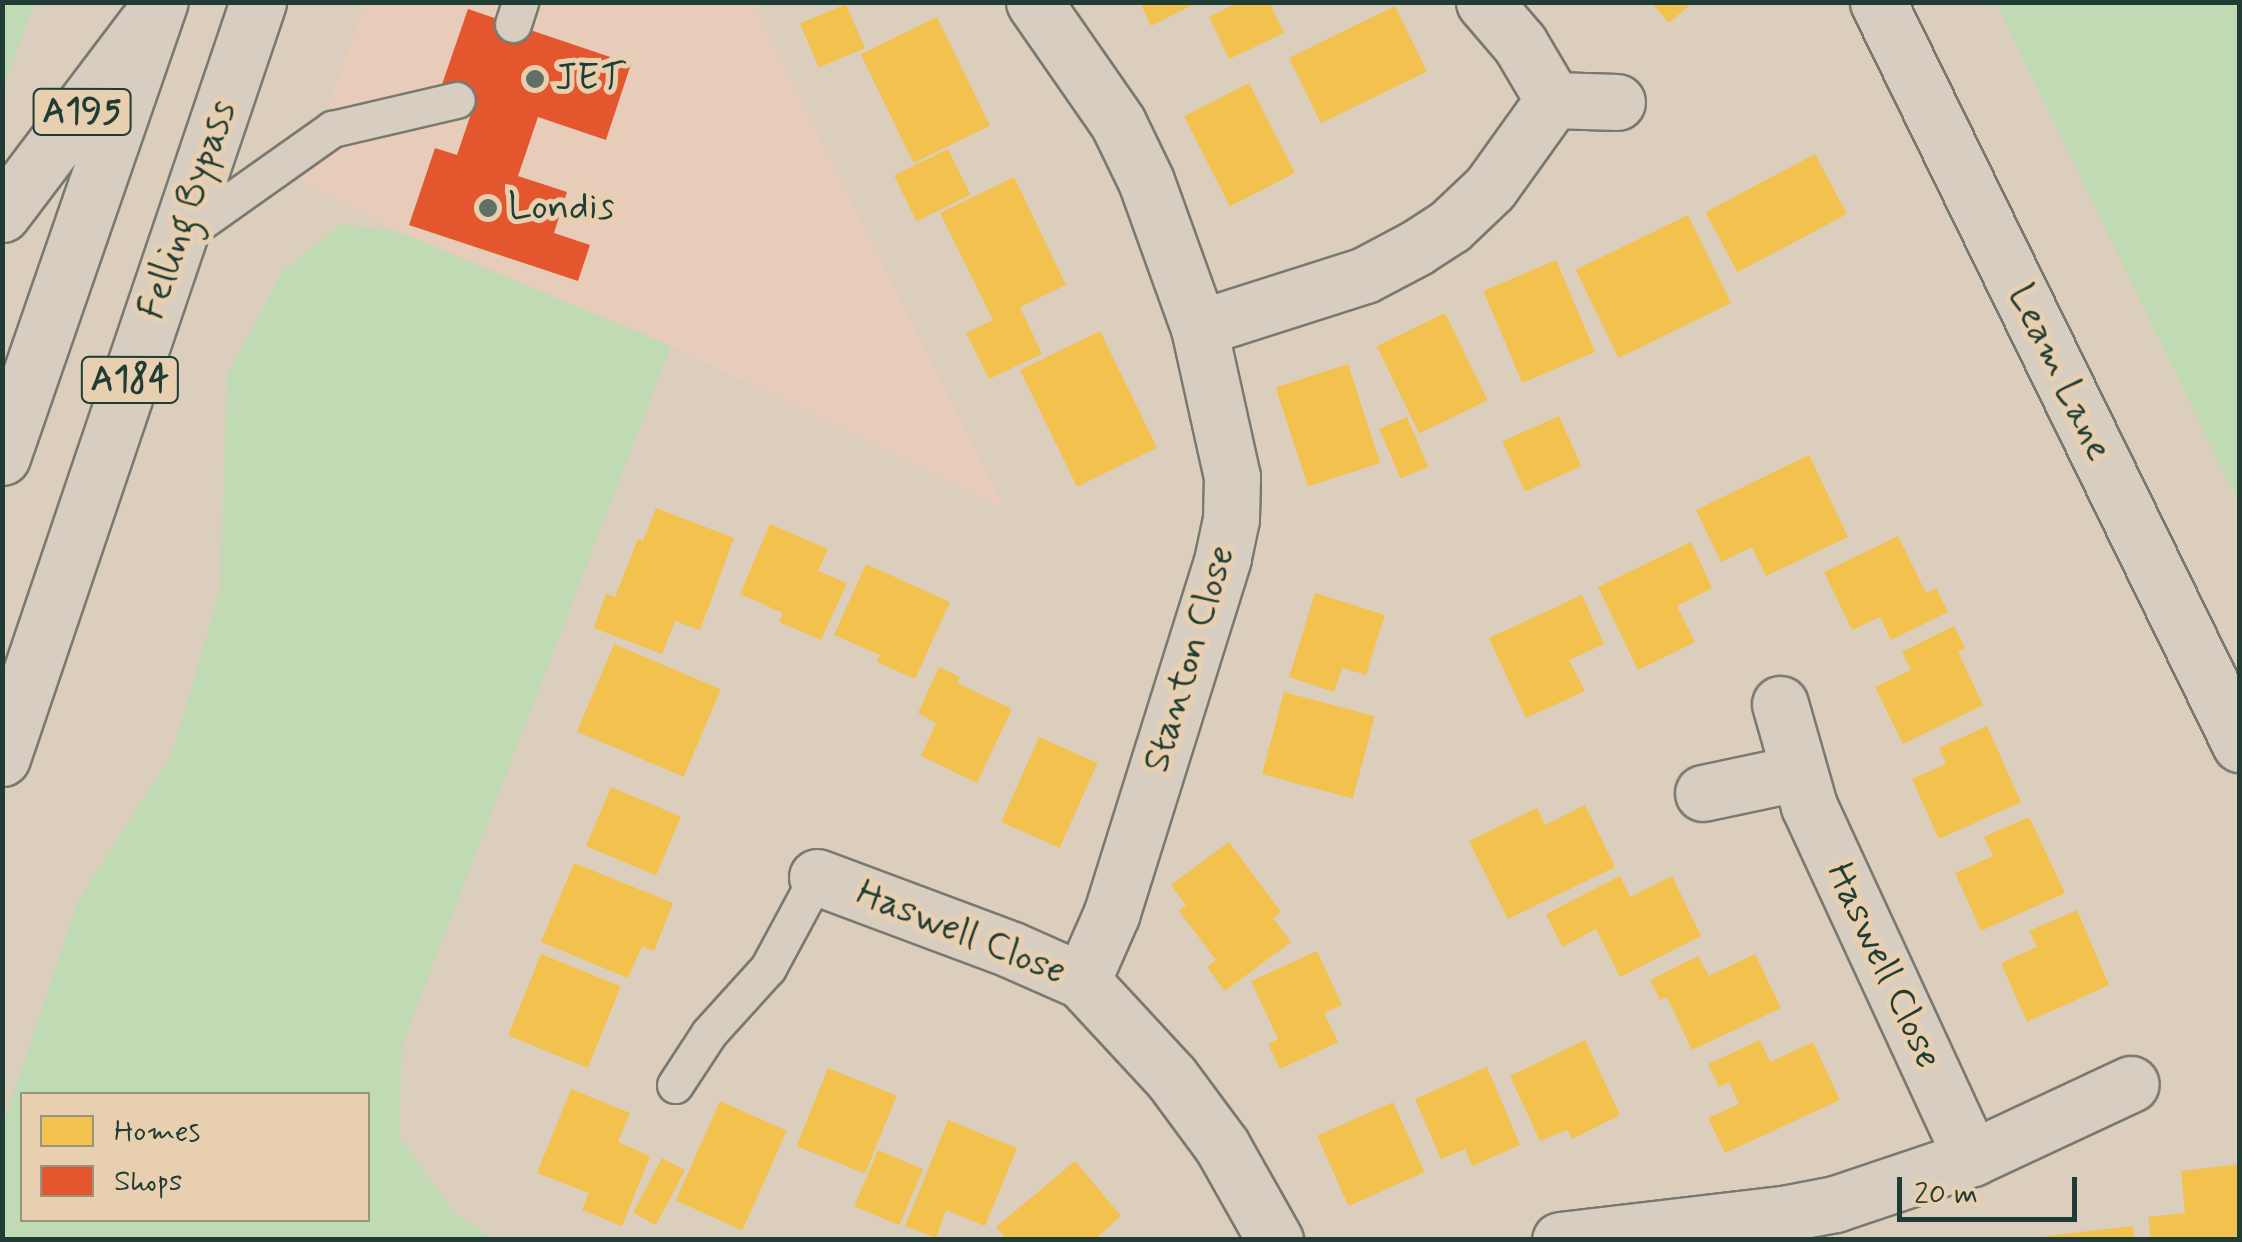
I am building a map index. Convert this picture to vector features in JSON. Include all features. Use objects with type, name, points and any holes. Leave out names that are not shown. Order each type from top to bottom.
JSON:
[{"type":"main road","name":"Felling Bypass","points":[[2,758],[258,2]]},
{"type":"main road","name":"Stanton Close","points":[[1034,2],[1118,123],[1167,233],[1199,328],[1229,458],[1232,519],[1112,914],[1082,982]]},
{"type":"main road","points":[[1484,2],[1520,44],[1553,100]]},
{"type":"main road","name":"Leam Lane","points":[[1878,2],[2240,744]]},
{"type":"main road","name":"A195","points":[[2,214],[159,5]]},
{"type":"main road","name":"A184","points":[[2,458],[159,5]]},
{"type":"main road","points":[[1199,328],[1365,275],[1450,226],[1490,188],[1553,100]]},
{"type":"main road","points":[[1553,100],[1617,102]]},
{"type":"main road","name":"Haswell Close","points":[[1780,704],[1797,772],[1972,1158]]},
{"type":"main road","points":[[1703,793],[1797,772]]},
{"type":"main road","name":"Haswell Close","points":[[817,877],[1012,950],[1082,982],[1171,1077],[1222,1146],[1275,1240]]},
{"type":"main road","points":[[1560,1240],[1782,1214],[1889,1188],[1972,1158],[2131,1084]]},
{"type":"lane","points":[[178,238],[332,129],[457,100]]},
{"type":"lane","points":[[675,1086],[709,1033],[768,968],[817,877]]},
{"type":"shaded area","points":[[364,3],[753,3],[1006,510],[671,346],[402,233],[302,182]]},
{"type":"green space","points":[[2,3],[34,3],[3,89]]},
{"type":"green space","points":[[1996,3],[2239,3],[2239,504]]},
{"type":"green space","points":[[341,224],[402,233],[671,346],[402,1045],[399,1136],[455,1214],[494,1239],[3,1239],[3,1123],[77,902],[172,754],[220,590],[227,375],[282,272]]},
{"type":"building: Homes","points":[[1140,2],[1198,2],[1151,26]]},
{"type":"building: Homes","points":[[1239,2],[1269,2],[1284,33],[1229,59],[1209,17]]},
{"type":"building: Homes","points":[[1651,2],[1693,2],[1669,23]]},
{"type":"building: Homes","points":[[846,4],[865,48],[819,68],[800,24]]},
{"type":"building: Homes","points":[[1395,6],[1427,72],[1321,123],[1289,58]]},
{"type":"building: Homes","points":[[937,17],[990,126],[914,163],[861,54]]},
{"type":"building: Homes","points":[[1249,83],[1295,173],[1230,206],[1184,116]]},
{"type":"building: Homes","points":[[948,149],[970,195],[916,221],[894,175]]},
{"type":"building: Homes","points":[[1815,154],[1847,214],[1737,272],[1706,212]]},
{"type":"building: Homes","points":[[1014,177],[1066,285],[1020,307],[1042,354],[989,379],[966,333],[993,320],[940,213]]},
{"type":"building: Homes","points":[[1688,215],[1731,303],[1619,358],[1576,270]]},
{"type":"building: Homes","points":[[1556,260],[1595,352],[1522,383],[1483,291]]},
{"type":"building: Homes","points":[[1445,313],[1488,400],[1419,433],[1377,346]]},
{"type":"building: Homes","points":[[1100,331],[1157,448],[1077,487],[1020,370]]},
{"type":"building: Homes","points":[[1348,364],[1380,463],[1308,486],[1276,387]]},
{"type":"building: Homes","points":[[1559,416],[1581,466],[1525,491],[1502,441]]},
{"type":"building: Homes","points":[[1407,417],[1428,467],[1400,478],[1379,429]]},
{"type":"building: Homes","points":[[1809,455],[1848,537],[1766,576],[1752,547],[1721,562],[1696,510]]},
{"type":"building: Homes","points":[[656,508],[734,538],[700,630],[675,621],[662,654],[594,628],[606,594],[615,597],[638,539],[643,541]]},
{"type":"building: Homes","points":[[770,524],[828,549],[818,571],[847,583],[821,640],[779,622],[783,613],[740,594]]},
{"type":"building: Homes","points":[[1898,536],[1926,593],[1936,588],[1948,612],[1891,640],[1880,617],[1852,630],[1824,572]]},
{"type":"building: Homes","points":[[1691,542],[1712,588],[1677,606],[1695,642],[1638,670],[1598,587]]},
{"type":"building: Homes","points":[[866,564],[950,602],[915,679],[877,662],[880,655],[834,635]]},
{"type":"building: Homes","points":[[1315,593],[1385,615],[1366,675],[1342,668],[1334,692],[1289,677]]},
{"type":"building: Homes","points":[[1582,595],[1604,644],[1569,660],[1585,691],[1526,718],[1489,638]]},
{"type":"building: Homes","points":[[1954,626],[1965,648],[1958,652],[1983,705],[1903,744],[1875,687],[1911,670],[1902,652]]},
{"type":"building: Homes","points":[[614,644],[721,689],[684,777],[577,731]]},
{"type":"building: Homes","points":[[939,667],[960,677],[957,683],[1012,709],[977,783],[921,756],[936,723],[918,713]]},
{"type":"building: Homes","points":[[1284,692],[1375,716],[1353,798],[1262,774]]},
{"type":"building: Homes","points":[[1987,726],[2021,802],[1939,839],[1912,779],[1946,764],[1939,748]]},
{"type":"building: Homes","points":[[1039,737],[1097,763],[1060,848],[1001,822]]},
{"type":"building: Homes","points":[[611,787],[681,817],[656,876],[586,846]]},
{"type":"building: Homes","points":[[1585,805],[1615,867],[1508,919],[1469,841],[1537,808],[1545,825]]},
{"type":"building: Homes","points":[[2029,817],[2065,893],[1981,931],[1955,873],[1993,856],[1984,837]]},
{"type":"building: Homes","points":[[1229,842],[1281,912],[1273,918],[1291,942],[1225,991],[1207,967],[1216,960],[1179,911],[1186,905],[1171,885]]},
{"type":"building: Homes","points":[[574,863],[673,903],[654,951],[642,946],[628,978],[541,942]]},
{"type":"building: Homes","points":[[1620,876],[1630,897],[1672,876],[1701,936],[1620,977],[1596,929],[1562,947],[1546,914]]},
{"type":"building: Homes","points":[[2077,910],[2109,985],[2027,1022],[2001,963],[2037,947],[2029,931]]},
{"type":"building: Homes","points":[[1317,951],[1342,1005],[1324,1013],[1338,1042],[1280,1069],[1268,1044],[1278,1039],[1251,981]]},
{"type":"building: Homes","points":[[541,954],[621,986],[588,1068],[508,1036]]},
{"type":"building: Homes","points":[[1755,954],[1781,1008],[1692,1050],[1667,997],[1660,1000],[1650,980],[1698,956],[1709,976]]},
{"type":"building: Homes","points":[[1585,1040],[1620,1115],[1572,1139],[1567,1130],[1540,1141],[1510,1076]]},
{"type":"building: Homes","points":[[1760,1040],[1770,1062],[1813,1042],[1840,1100],[1725,1153],[1708,1118],[1739,1104],[1729,1082],[1719,1087],[1708,1064]]},
{"type":"building: Homes","points":[[1487,1067],[1520,1145],[1472,1166],[1465,1149],[1441,1159],[1415,1099]]},
{"type":"building: Homes","points":[[828,1068],[897,1096],[865,1174],[797,1146]]},
{"type":"building: Homes","points":[[571,1089],[630,1113],[618,1142],[650,1156],[622,1226],[582,1210],[589,1193],[537,1173]]},
{"type":"building: Homes","points":[[720,1101],[787,1131],[742,1230],[676,1201]]},
{"type":"building: Homes","points":[[1393,1102],[1424,1172],[1348,1206],[1317,1136]]},
{"type":"building: Homes","points":[[948,1120],[1017,1148],[985,1226],[946,1210],[936,1238],[905,1226]]},
{"type":"building: Homes","points":[[878,1150],[923,1169],[899,1225],[854,1206]]},
{"type":"building: Homes","points":[[662,1158],[685,1170],[656,1225],[633,1213]]},
{"type":"building: Homes","points":[[1075,1161],[1121,1216],[1094,1240],[1007,1240],[996,1227]]},
{"type":"building: Homes","points":[[2240,1164],[2240,1240],[2151,1240],[2148,1217],[2185,1213],[2181,1171]]},
{"type":"building: Homes","points":[[2133,1226],[2135,1240],[2047,1240],[2046,1236]]},
{"type":"building: Shops","points":[[468,9],[631,64],[606,140],[538,117],[518,176],[567,192],[554,233],[590,245],[578,281],[409,225],[435,148],[457,155],[474,105],[439,93]]},
{"type":"place","name":"JET","points":[[535,79]]},
{"type":"place","name":"Londis","points":[[488,208]]}]
